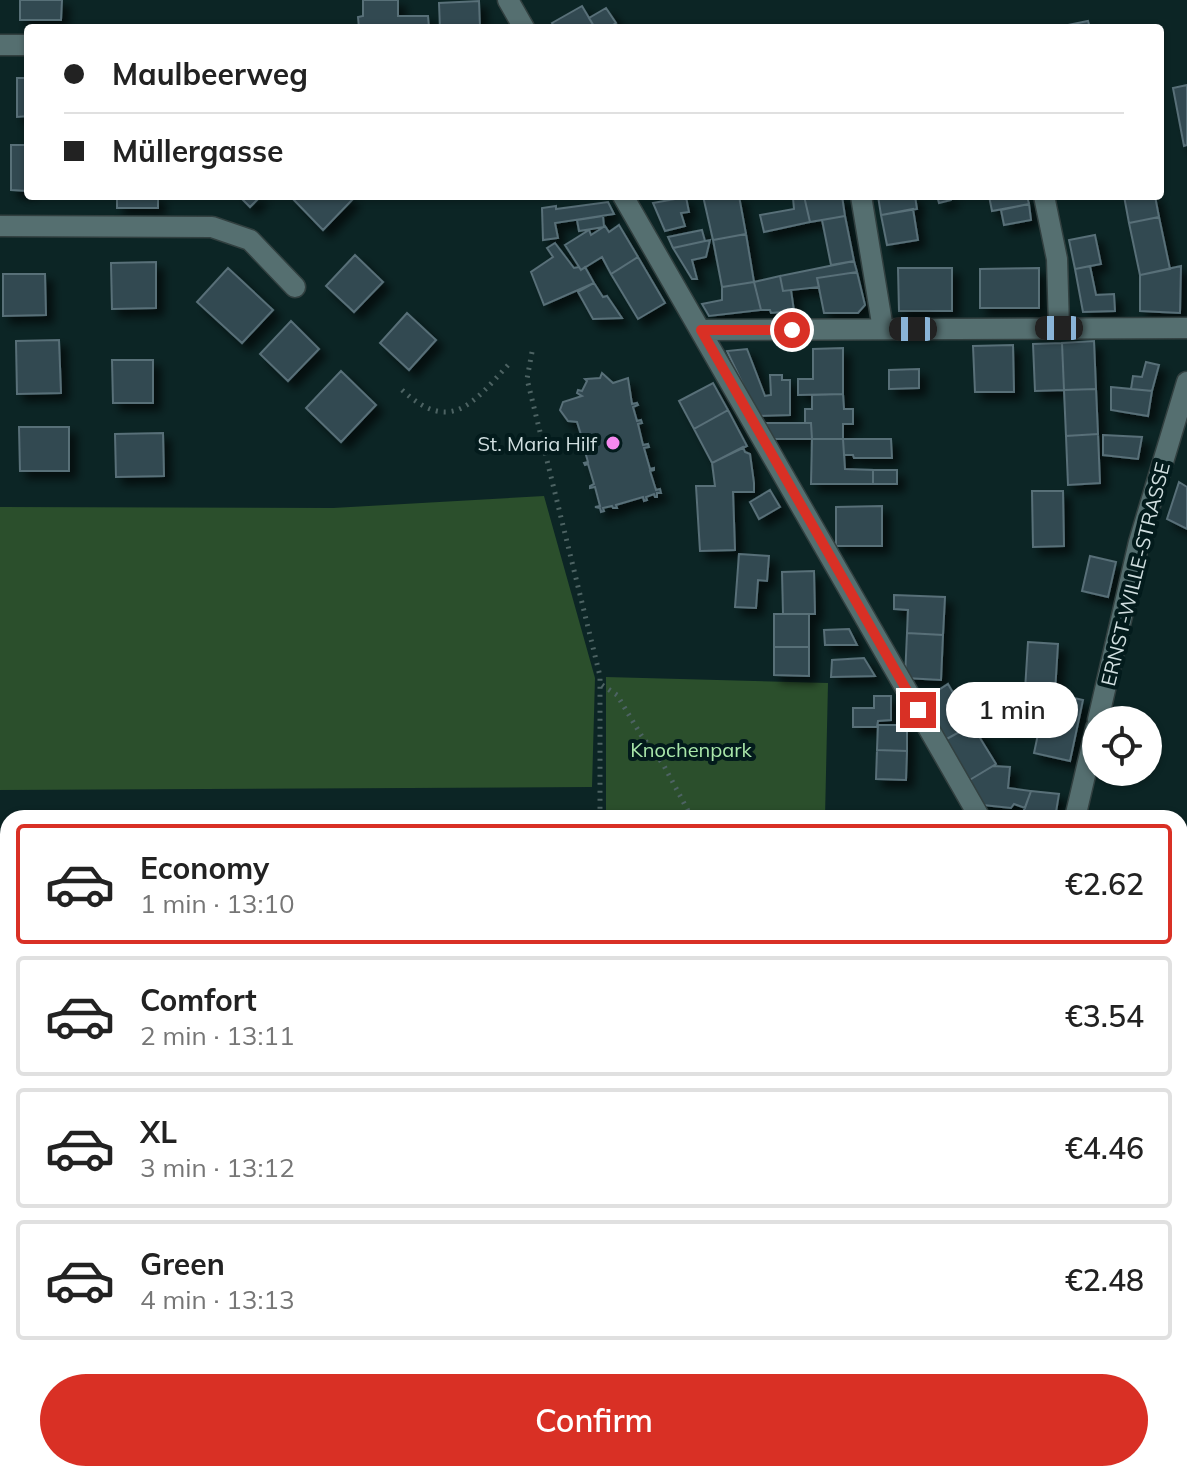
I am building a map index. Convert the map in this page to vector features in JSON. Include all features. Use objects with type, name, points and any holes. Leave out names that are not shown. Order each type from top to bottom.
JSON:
[{"type":"street","points":[[508,0],[522,24]]},
{"type":"street","points":[[0,45],[24,45]]},
{"type":"street","points":[[625,200],[975,810]]},
{"type":"street","points":[[862,200],[883,329]]},
{"type":"street","points":[[1045,200],[1057,259],[1059,328]]},
{"type":"street","points":[[0,226],[212,227],[250,240],[295,287]]},
{"type":"street","points":[[701,330],[1187,328]]},
{"type":"street","name":"ERNST-WILLE-STRASSE","points":[[1101,706],[1139,542],[1187,382]]},
{"type":"street","points":[[1077,810],[1082,786]]},
{"type":"path","points":[[532,352],[527,379],[601,685],[600,810]]},
{"type":"path","points":[[402,390],[415,402],[446,414],[462,409],[509,364]]},
{"type":"path","points":[[601,685],[617,695],[663,764],[688,810]]},
{"type":"green space","points":[[544,496],[595,678],[592,787],[0,790],[0,507],[333,508]]},
{"type":"green space","name":"Knochenpark","points":[[606,677],[828,683],[825,810],[606,810]]},
{"type":"building","points":[[20,0],[62,0],[61,20],[20,20]]},
{"type":"building","points":[[363,0],[398,0],[398,16],[428,16],[429,24],[359,24],[358,17],[363,16]]},
{"type":"building","points":[[479,1],[480,24],[440,24],[439,3]]},
{"type":"building","points":[[582,6],[593,24],[553,24]]},
{"type":"building","points":[[606,8],[616,23],[593,24],[589,18]]},
{"type":"building","points":[[17,78],[24,78],[24,116],[17,117]]},
{"type":"building","points":[[1187,85],[1187,145],[1184,146],[1173,88]]},
{"type":"building","points":[[11,145],[24,145],[24,191],[11,190]]},
{"type":"building","points":[[117,200],[158,200],[158,208],[117,208]]},
{"type":"building","points":[[243,200],[257,200],[250,207]]},
{"type":"building","points":[[294,200],[352,200],[323,230]]},
{"type":"building","points":[[687,200],[689,212],[681,213],[685,226],[665,231],[653,203]]},
{"type":"building","points":[[704,200],[740,200],[746,234],[713,240]]},
{"type":"building","points":[[793,200],[805,200],[810,222],[764,232],[760,215],[794,209]]},
{"type":"building","points":[[805,200],[843,200],[845,216],[810,222]]},
{"type":"building","points":[[879,200],[916,200],[917,209],[881,215]]},
{"type":"building","points":[[990,200],[1028,200],[1029,204],[992,211]]},
{"type":"building","points":[[1125,200],[1156,200],[1159,217],[1129,223]]},
{"type":"building","points":[[608,202],[614,214],[555,223],[558,238],[543,240],[542,208]]},
{"type":"building","points":[[1029,204],[1031,220],[1004,225],[1001,210]]},
{"type":"building","points":[[913,209],[918,240],[887,245],[881,215]]},
{"type":"building","points":[[603,216],[604,227],[579,231],[577,220]]},
{"type":"building","points":[[845,216],[854,261],[831,265],[822,220]]},
{"type":"building","points":[[1159,217],[1170,269],[1140,275],[1129,223]]},
{"type":"building","points":[[619,225],[638,257],[611,274],[602,257],[581,270],[565,245],[589,230],[591,235],[605,226],[609,232]]},
{"type":"building","points":[[702,230],[705,241],[673,248],[668,237]]},
{"type":"building","points":[[746,234],[754,282],[722,287],[713,240]]},
{"type":"building","points":[[1095,235],[1101,264],[1075,269],[1069,240]]},
{"type":"building","points":[[710,240],[706,257],[692,260],[697,279],[692,279],[673,248]]},
{"type":"building","points":[[555,243],[574,268],[581,270],[585,267],[594,283],[544,305],[531,272],[553,257],[547,248]]},
{"type":"building","points":[[355,255],[383,282],[354,312],[326,286]]},
{"type":"building","points":[[638,257],[665,303],[638,319],[611,274]]},
{"type":"building","points":[[854,261],[857,272],[817,278],[819,287],[783,291],[780,276]]},
{"type":"building","points":[[156,262],[156,308],[112,309],[111,263]]},
{"type":"building","points":[[1090,266],[1096,295],[1114,294],[1115,311],[1083,312],[1075,269]]},
{"type":"building","points":[[1181,266],[1180,313],[1140,311],[1140,275]]},
{"type":"building","points":[[228,268],[273,310],[242,343],[197,302]]},
{"type":"building","points":[[898,268],[952,268],[952,311],[899,311]]},
{"type":"building","points":[[1039,268],[1039,308],[980,308],[980,269]]},
{"type":"building","points":[[857,272],[865,305],[858,313],[824,313],[817,278]]},
{"type":"building","points":[[3,274],[45,274],[46,315],[3,316]]},
{"type":"building","points":[[780,276],[783,291],[791,290],[794,311],[771,313],[770,310],[761,310],[754,282]]},
{"type":"building","points":[[754,282],[761,310],[709,316],[702,304],[722,300],[722,287]]},
{"type":"building","points":[[594,283],[622,318],[593,319],[578,292]]},
{"type":"building","points":[[407,313],[436,340],[409,370],[380,343]]},
{"type":"building","points":[[291,321],[319,349],[288,381],[260,354]]},
{"type":"building","points":[[59,340],[61,393],[17,394],[16,341]]},
{"type":"building","points":[[1094,341],[1096,389],[1064,390],[1062,343]]},
{"type":"building","points":[[1062,343],[1064,390],[1035,391],[1033,344]]},
{"type":"building","points":[[1013,345],[1014,392],[975,392],[973,346]]},
{"type":"building","points":[[843,348],[843,394],[798,395],[798,379],[813,379],[813,349]]},
{"type":"building","points":[[747,349],[765,396],[771,395],[770,375],[782,375],[782,380],[790,380],[790,415],[758,416],[727,351]]},
{"type":"building","points":[[112,360],[153,360],[153,403],[113,403]]},
{"type":"building","points":[[1146,362],[1159,365],[1152,391],[1131,389],[1133,376],[1142,377]]},
{"type":"building","points":[[919,369],[919,388],[889,389],[889,370]]},
{"type":"building","points":[[341,371],[376,405],[341,442],[306,408]]},
{"type":"building","name":"St. Maria Hilf","points":[[602,373],[613,383],[628,378],[632,404],[638,405],[633,407],[637,421],[641,420],[642,423],[638,424],[643,445],[648,444],[649,447],[644,448],[650,469],[654,468],[650,471],[656,490],[660,489],[661,493],[657,493],[657,497],[654,494],[646,497],[644,501],[643,497],[616,505],[617,508],[603,508],[601,512],[600,508],[595,507],[600,506],[595,487],[590,488],[594,484],[588,464],[584,463],[588,462],[582,441],[578,442],[582,438],[577,422],[568,421],[560,410],[563,402],[582,396],[577,393],[578,390],[582,391],[587,381],[585,379],[600,378]]},
{"type":"building","points":[[713,383],[728,410],[694,429],[679,401]]},
{"type":"building","points":[[1111,387],[1152,391],[1148,416],[1111,410]]},
{"type":"building","points":[[1096,389],[1098,434],[1066,436],[1064,390]]},
{"type":"building","points":[[843,394],[844,409],[853,409],[853,424],[843,424],[843,439],[812,439],[811,423],[805,423],[805,409],[812,409],[812,395]]},
{"type":"building","points":[[728,410],[747,446],[712,463],[694,429]]},
{"type":"building","points":[[761,423],[811,423],[812,439],[769,439]]},
{"type":"building","points":[[19,427],[69,427],[69,471],[20,471]]},
{"type":"building","points":[[163,433],[164,476],[116,477],[115,434]]},
{"type":"building","points":[[1098,434],[1100,483],[1068,485],[1066,436]]},
{"type":"building","points":[[1103,435],[1142,437],[1138,459],[1103,455]]},
{"type":"building","points":[[812,439],[843,439],[845,469],[873,470],[873,484],[811,484]]},
{"type":"building","points":[[843,439],[891,439],[892,458],[844,455]]},
{"type":"building","points":[[743,447],[750,454],[754,492],[733,492],[735,550],[700,551],[696,486],[715,486],[712,463]]},
{"type":"building","points":[[873,470],[897,470],[897,484],[873,484]]},
{"type":"building","points":[[1179,482],[1187,487],[1187,529],[1167,519]]},
{"type":"building","points":[[770,490],[780,507],[759,519],[750,502]]},
{"type":"building","points":[[1032,491],[1063,491],[1064,546],[1033,547]]},
{"type":"building","points":[[882,506],[882,546],[836,546],[836,507]]},
{"type":"building","points":[[739,554],[769,556],[767,581],[758,580],[756,608],[735,607]]},
{"type":"building","points":[[1090,556],[1116,562],[1108,597],[1082,591]]},
{"type":"building","points":[[814,571],[815,614],[783,614],[782,572]]},
{"type":"building","points":[[894,595],[945,597],[943,635],[907,633],[908,610],[894,609]]},
{"type":"building","points":[[774,614],[809,614],[809,647],[774,647]]},
{"type":"building","points":[[849,629],[857,645],[825,645],[824,630]]},
{"type":"building","points":[[907,633],[943,635],[941,680],[905,678]]},
{"type":"building","points":[[1028,642],[1058,644],[1055,692],[1025,690]]},
{"type":"building","points":[[774,647],[809,647],[809,676],[774,675]]},
{"type":"building","points":[[864,658],[875,676],[831,677],[832,660]]},
{"type":"building","points":[[948,684],[972,725],[943,741],[920,702]]},
{"type":"building","points":[[980,685],[999,686],[1004,714],[972,725],[964,711],[984,704]]},
{"type":"building","points":[[999,686],[1025,690],[1024,726],[1005,729]]},
{"type":"building","points":[[1047,692],[1083,700],[1070,761],[1034,753]]},
{"type":"building","points":[[874,696],[891,696],[891,720],[878,721],[877,727],[853,727],[853,708],[874,708]]},
{"type":"building","points":[[878,725],[907,725],[907,751],[877,750]]},
{"type":"building","points":[[972,725],[996,764],[968,781],[943,741]]},
{"type":"building","points":[[877,750],[907,751],[906,780],[876,779]]},
{"type":"building","points":[[993,766],[1010,767],[1008,788],[1031,791],[1025,808],[1014,804],[1011,808],[983,805],[968,781]]},
{"type":"building","points":[[1031,791],[1059,794],[1056,810],[1024,810]]},
{"type":"place","name":"St. Maria Hilf","points":[[613,443]]},
{"type":"route","points":[[792,330],[701,330],[918,710]]}]
